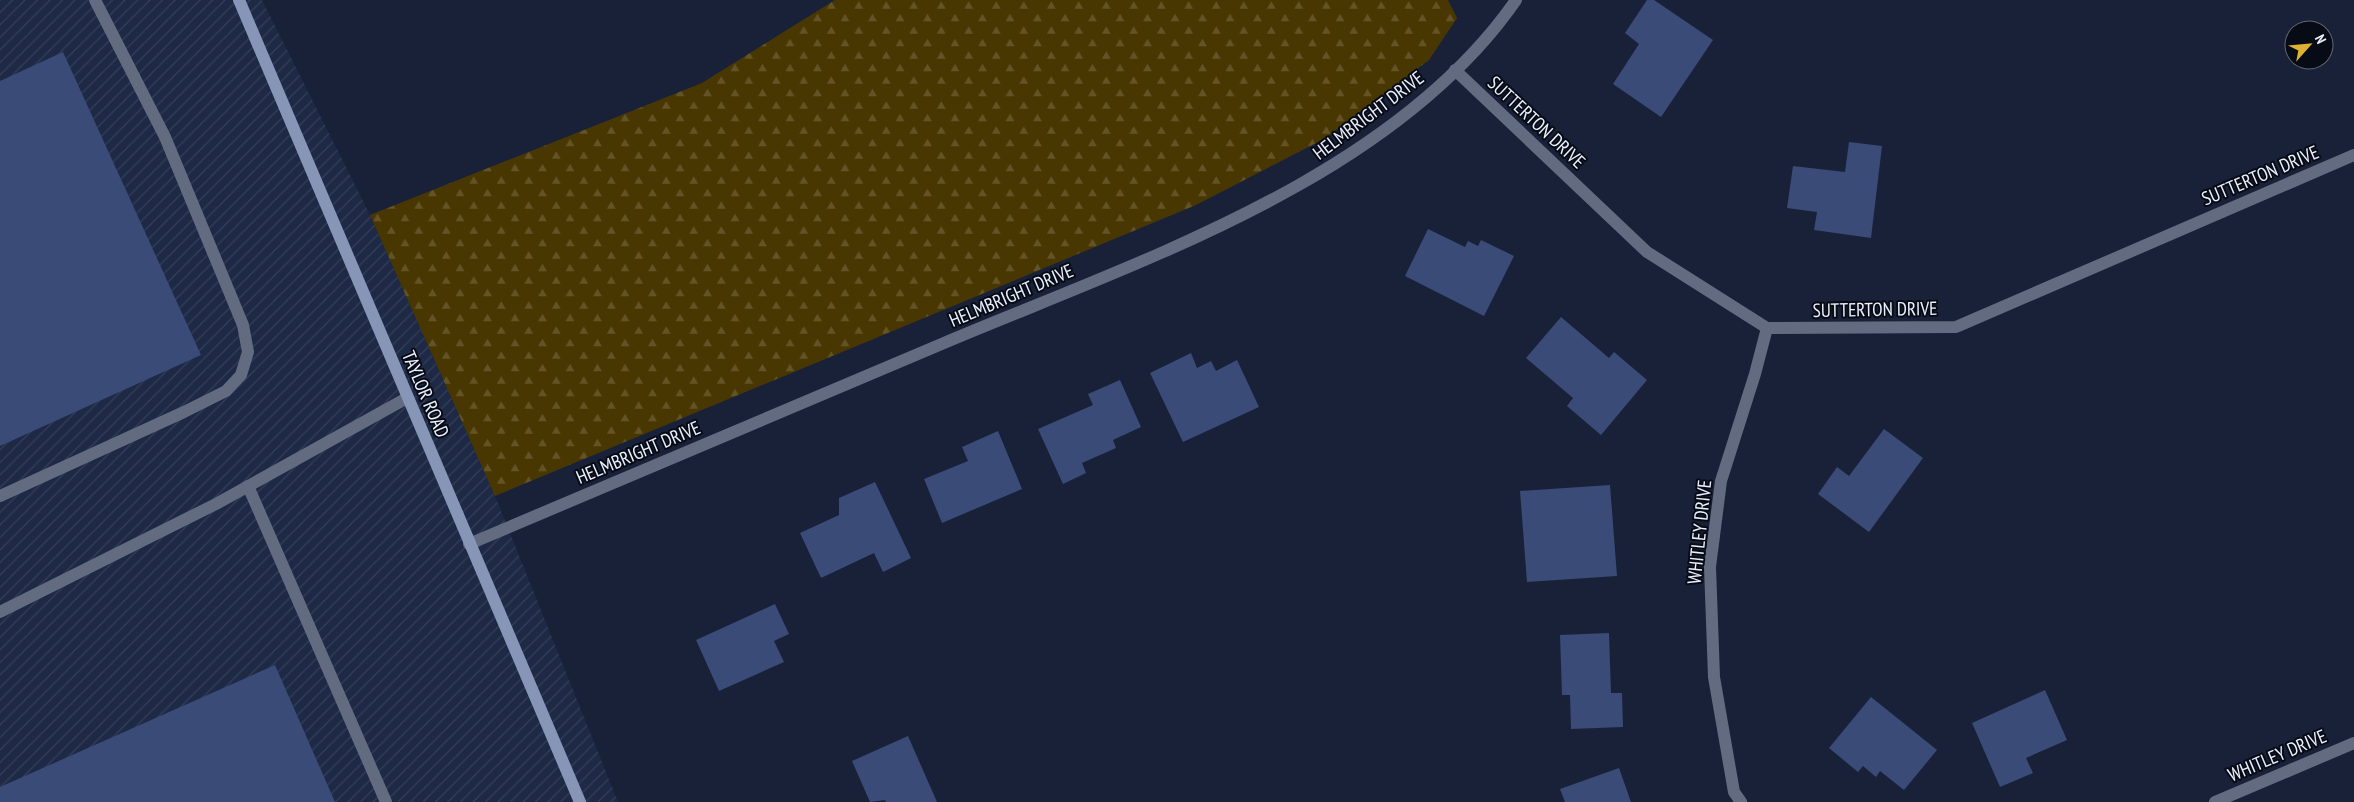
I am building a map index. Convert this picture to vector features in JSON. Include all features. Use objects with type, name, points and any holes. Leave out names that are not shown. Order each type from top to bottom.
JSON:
[{"type":"main road","name":"TAYLOR ROAD","points":[[238,0],[580,802]]},
{"type":"street","points":[[0,496],[226,391],[241,375],[248,352],[243,325],[165,137],[95,0]]},
{"type":"street","name":"HELMBRIGHT DRIVE","points":[[470,544],[1110,274],[1232,220],[1322,173],[1419,104],[1499,24],[1516,0]]},
{"type":"street","name":"SUTTERTON DRIVE","points":[[1455,70],[1647,252],[1767,328],[1956,327],[2354,155]]},
{"type":"street","name":"WHITLEY DRIVE","points":[[1741,802],[1734,792],[1714,678],[1710,568],[1721,481],[1755,374],[1767,328]]},
{"type":"street","points":[[0,612],[248,486],[407,398]]},
{"type":"street","points":[[248,486],[386,802]]},
{"type":"street","name":"WHITLEY DRIVE","points":[[2215,802],[2354,743]]},
{"type":"shaded area","points":[[0,0],[262,0],[370,215],[495,496],[618,802],[0,802]]},
{"type":"green space","points":[[835,0],[1448,0],[1457,18],[1429,60],[1324,139],[1196,205],[495,496],[370,215],[702,83]]},
{"type":"building","points":[[1647,0],[1654,0],[1713,40],[1661,117],[1613,84],[1639,44],[1625,33]]},
{"type":"building","points":[[63,52],[201,355],[0,446],[0,81]]},
{"type":"building","points":[[1849,142],[1882,146],[1871,238],[1814,230],[1817,212],[1787,208],[1793,166],[1845,172]]},
{"type":"building","points":[[1428,229],[1465,247],[1468,241],[1478,246],[1481,240],[1514,256],[1484,316],[1405,276]]},
{"type":"building","points":[[1561,317],[1609,358],[1614,352],[1647,380],[1601,435],[1567,406],[1573,398],[1526,358]]},
{"type":"building","points":[[1191,353],[1197,368],[1211,361],[1216,371],[1237,360],[1259,407],[1183,442],[1150,373]]},
{"type":"building","points":[[1120,380],[1141,427],[1113,440],[1116,448],[1082,463],[1086,473],[1063,484],[1038,429],[1093,405],[1088,394]]},
{"type":"building","points":[[1884,429],[1923,458],[1869,532],[1818,494],[1837,467],[1849,476]]},
{"type":"building","points":[[998,431],[1022,489],[942,523],[924,479],[968,461],[962,447]]},
{"type":"building","points":[[875,482],[911,558],[883,572],[874,553],[821,578],[800,533],[839,515],[839,498]]},
{"type":"building","points":[[1610,485],[1617,576],[1527,582],[1520,491]]},
{"type":"building","points":[[775,604],[789,634],[774,641],[784,662],[719,691],[696,640]]},
{"type":"building","points":[[1609,633],[1611,693],[1622,693],[1623,727],[1571,729],[1570,695],[1562,695],[1560,635]]},
{"type":"building","points":[[275,665],[335,802],[0,802],[0,787]]},
{"type":"building","points":[[2045,690],[2067,740],[2026,758],[2033,773],[2000,787],[1972,723]]},
{"type":"building","points":[[1871,697],[1937,750],[1904,790],[1880,771],[1876,777],[1863,766],[1858,772],[1829,748]]},
{"type":"building","points":[[908,736],[937,802],[886,802],[885,800],[870,802],[852,761]]},
{"type":"building","points":[[1619,768],[1631,802],[1565,802],[1560,789]]}]
